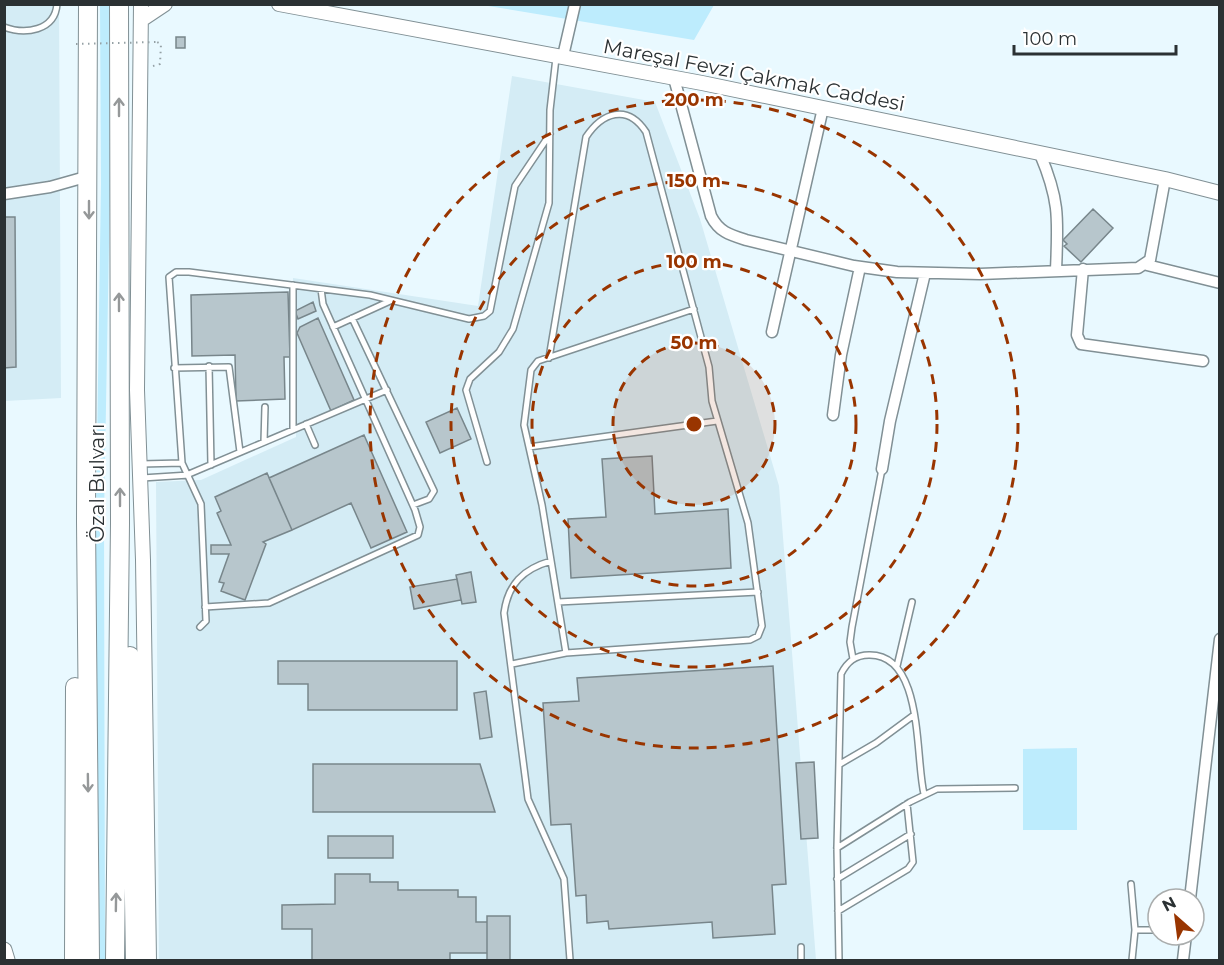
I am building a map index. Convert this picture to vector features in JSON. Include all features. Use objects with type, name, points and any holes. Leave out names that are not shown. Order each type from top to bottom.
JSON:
[{"type":"highway","name":"Özal Bulvarı","points":[[88,4],[86,521],[90,960]]},
{"type":"highway","name":"Özal Bulvarı","points":[[115,960],[120,523],[118,4]]},
{"type":"highway","points":[[72,956],[75,620],[78,567],[86,521]]},
{"type":"highway","points":[[120,523],[126,547],[130,635],[135,960]]},
{"type":"main road","points":[[4,950],[8,960]]},
{"type":"street","points":[[141,4],[137,355],[148,960]]},
{"type":"street","points":[[141,20],[165,4]]},
{"type":"street","name":"Mareşal Fevzi Çakmak Caddesi","points":[[279,4],[675,78],[1165,179],[1220,193]]},
{"type":"street","points":[[560,56],[575,4]]},
{"type":"street","points":[[675,78],[691,146],[716,225],[729,236],[860,267],[925,273],[980,274],[1083,268],[1138,268],[1147,265],[1220,284]]},
{"type":"street","points":[[772,332],[823,108]]},
{"type":"street","points":[[1040,154],[1051,179],[1058,209],[1056,270]]},
{"type":"street","points":[[4,194],[50,187],[89,176]]},
{"type":"street","points":[[1147,265],[1165,179]]},
{"type":"street","points":[[833,415],[842,355],[860,267]]},
{"type":"street","points":[[1083,268],[1077,335],[1081,344],[1203,361]]},
{"type":"street","points":[[882,469],[890,422],[925,273]]},
{"type":"street","points":[[1191,887],[1220,639]]},
{"type":"lane","points":[[4,27],[23,32],[44,26],[54,17],[57,4]]},
{"type":"lane","points":[[487,462],[466,390],[470,379],[499,352],[513,329],[549,203],[550,134],[560,56]]},
{"type":"lane","points":[[512,664],[566,653],[750,640],[758,636],[762,626],[748,523],[717,421],[712,400],[709,367],[694,309],[646,132],[639,123],[625,116],[606,116],[596,122],[586,137],[549,358]]},
{"type":"lane","points":[[200,627],[206,621],[201,504],[182,463],[167,282],[172,274],[189,272],[370,295],[469,319],[484,316],[490,311],[515,186],[550,134]]},
{"type":"lane","points":[[293,285],[293,429]]},
{"type":"lane","points":[[205,607],[269,603],[418,535],[420,526],[413,505],[323,304],[321,289]]},
{"type":"lane","points":[[333,327],[391,301]]},
{"type":"lane","points":[[566,653],[551,561],[524,425],[531,370],[535,363],[694,309]]},
{"type":"lane","points":[[352,318],[434,491],[429,499],[413,505]]},
{"type":"lane","points":[[174,368],[227,365],[231,369],[240,452]]},
{"type":"lane","points":[[208,366],[211,465]]},
{"type":"lane","points":[[140,478],[189,475],[387,390]]},
{"type":"lane","points":[[264,442],[266,407]]},
{"type":"lane","points":[[529,447],[717,421]]},
{"type":"lane","points":[[306,424],[315,445]]},
{"type":"lane","points":[[140,464],[182,463]]},
{"type":"lane","points":[[853,658],[850,642],[852,627],[882,469]]},
{"type":"lane","points":[[551,561],[522,573],[507,595],[504,613],[526,791],[530,807],[564,879],[570,960]]},
{"type":"lane","points":[[558,602],[758,592]]},
{"type":"lane","points":[[897,666],[912,602]]},
{"type":"lane","points":[[839,960],[837,848],[840,674],[853,658],[869,654],[878,656],[897,666],[907,684],[914,715],[924,794]]},
{"type":"lane","points":[[840,764],[876,743],[914,715]]},
{"type":"lane","points":[[837,848],[924,794],[943,788],[1015,788]]},
{"type":"lane","points":[[838,911],[908,869],[914,856],[907,804]]},
{"type":"lane","points":[[837,879],[911,834]]},
{"type":"lane","points":[[1131,884],[1135,930],[1132,960]]},
{"type":"lane","points":[[1135,930],[1146,930]]},
{"type":"lane","points":[[801,947],[801,960]]},
{"type":"path","points":[[76,44],[157,42],[161,44],[160,64],[140,70]]},
{"type":"shaded area","points":[[109,4],[110,188],[104,516],[105,960],[96,960],[96,512],[101,184],[100,5]]},
{"type":"shaded area","points":[[4,5],[59,5],[61,398],[5,401]]},
{"type":"shaded area","points":[[482,5],[714,5],[694,40]]},
{"type":"shaded area","points":[[512,76],[655,102],[700,219],[779,486],[816,960],[159,960],[156,482],[201,480],[296,437],[293,278],[478,306]]},
{"type":"shaded area","points":[[1077,748],[1077,830],[1023,830],[1023,749]]},
{"type":"building","points":[[176,37],[185,37],[185,48],[176,48]]},
{"type":"building","points":[[1093,209],[1113,228],[1081,262],[1064,246],[1067,244],[1063,240]]},
{"type":"building","points":[[4,217],[15,217],[16,367],[4,368]]},
{"type":"building","points":[[288,292],[290,357],[284,357],[285,399],[236,401],[235,355],[192,356],[191,295]]},
{"type":"building","points":[[313,302],[316,311],[298,319],[295,311]]},
{"type":"building","points":[[318,318],[354,400],[331,411],[297,333],[300,327]]},
{"type":"building","points":[[457,408],[471,439],[440,453],[426,422]]},
{"type":"building","points":[[364,435],[407,532],[371,548],[351,503],[292,530],[269,478]]},
{"type":"building","points":[[652,456],[655,514],[728,509],[731,568],[571,578],[568,519],[606,517],[602,459]]},
{"type":"building","points":[[267,473],[292,530],[263,542],[266,544],[245,600],[221,591],[224,583],[219,582],[229,554],[211,554],[211,545],[231,545],[217,513],[221,511],[215,497]]},
{"type":"building","points":[[471,572],[476,602],[462,604],[456,575]]},
{"type":"building","points":[[457,579],[461,600],[414,609],[410,587]]},
{"type":"building","points":[[278,661],[457,661],[457,710],[308,710],[308,684],[278,684]]},
{"type":"building","points":[[773,666],[786,884],[772,885],[775,934],[713,938],[712,922],[609,929],[608,921],[587,923],[586,895],[576,896],[571,824],[551,825],[543,703],[579,701],[577,678]]},
{"type":"building","points":[[486,691],[492,737],[480,739],[474,693]]},
{"type":"building","points":[[814,762],[818,838],[801,839],[796,763]]},
{"type":"building","points":[[313,764],[480,764],[495,812],[313,812]]},
{"type":"building","points":[[328,836],[393,836],[393,858],[328,858]]},
{"type":"building","points":[[335,874],[370,874],[370,882],[398,882],[398,890],[458,890],[458,897],[476,897],[476,922],[487,922],[487,953],[450,953],[450,960],[312,960],[312,929],[282,929],[282,905],[335,904]]},
{"type":"building","points":[[487,916],[510,916],[510,960],[487,960]]}]
